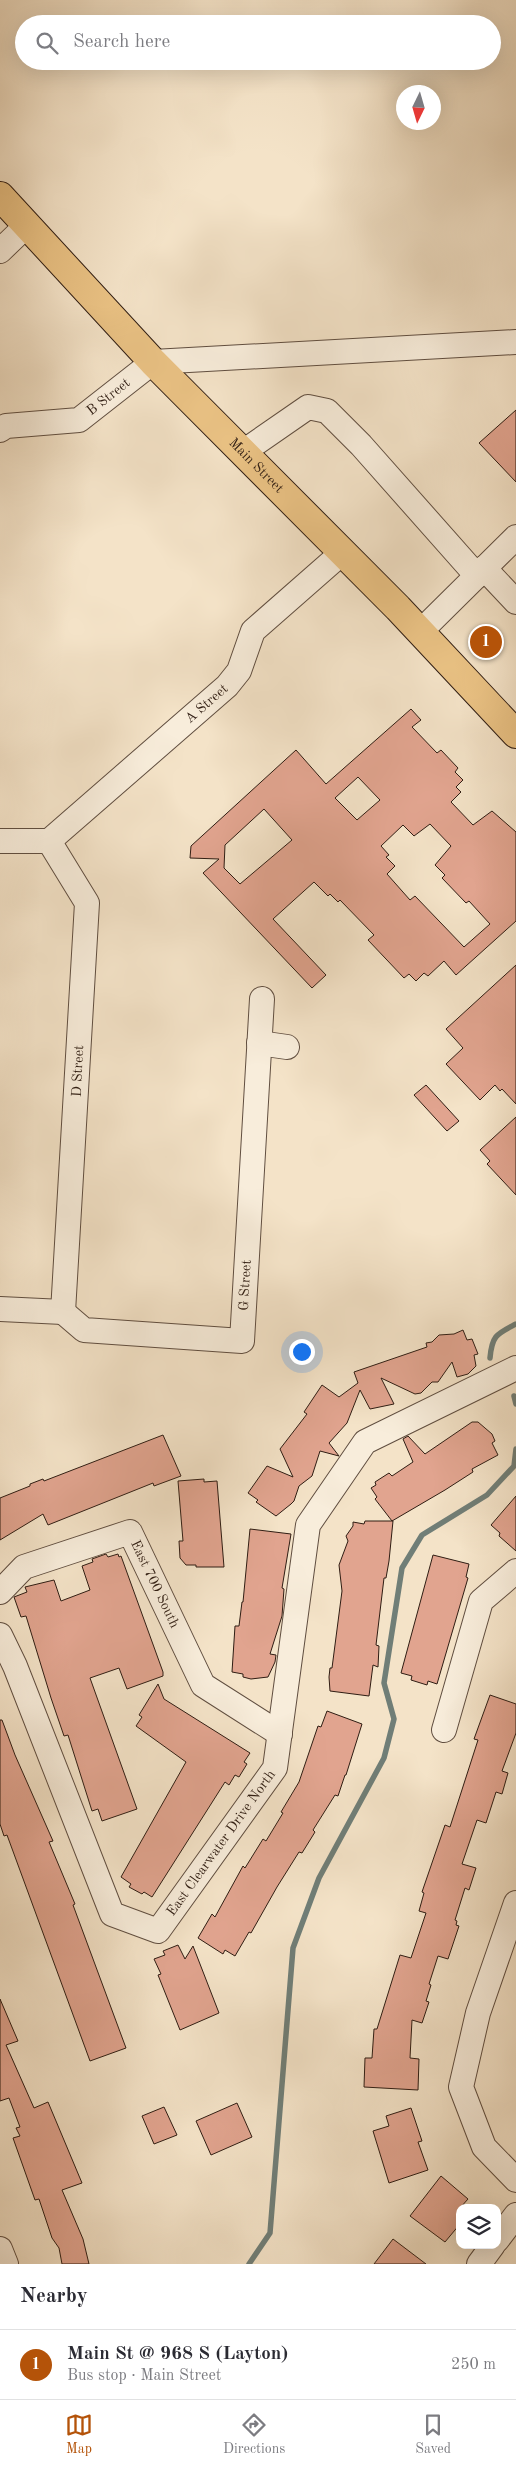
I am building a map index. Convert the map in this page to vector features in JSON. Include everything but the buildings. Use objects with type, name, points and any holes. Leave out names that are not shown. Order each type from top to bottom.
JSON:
[{"type":"main road","name":"Main Street","points":[[0,196],[154,362],[343,552],[516,734]]},
{"type":"street","points":[[0,251],[27,225]]},
{"type":"street","points":[[154,362],[516,342]]},
{"type":"street","name":"B Street","points":[[0,430],[6,426],[79,420],[154,362]]},
{"type":"street","points":[[243,452],[308,407],[327,411],[480,572],[516,602]]},
{"type":"street","points":[[420,632],[516,537]]},
{"type":"street","name":"A Street","points":[[49,841],[227,686],[239,671],[253,631],[343,552]]},
{"type":"street","points":[[0,841],[49,841]]},
{"type":"street","name":"D Street","points":[[49,841],[87,903],[63,1312]]},
{"type":"street","name":"G Street","points":[[63,1312],[84,1330],[242,1341],[262,999]]},
{"type":"street","points":[[259,1043],[287,1047]]},
{"type":"street","points":[[0,1309],[63,1312]]},
{"type":"street","name":"East Clearwater Drive North","points":[[0,1635],[15,1666],[112,1914],[158,1931],[275,1768],[308,1525],[365,1442],[516,1368]]},
{"type":"street","name":"East 700 South","points":[[0,1592],[24,1567],[130,1532],[203,1685],[280,1734]]},
{"type":"street","points":[[444,1730],[481,1600],[516,1572]]},
{"type":"street","points":[[516,1904],[478,2013],[461,2088],[484,2147],[516,2180]]},
{"type":"street","points":[[501,2235],[516,2215]]},
{"type":"street","points":[[0,2249],[6,2264]]},
{"type":"street","points":[[479,2264],[490,2249]]},
{"type":"waterway","points":[[490,1358],[492,1344],[497,1336],[516,1324]]},
{"type":"waterway","points":[[514,1396],[516,1404]]},
{"type":"waterway","points":[[249,2264],[270,2233],[293,1948],[319,1878],[384,1758],[394,1719],[384,1683],[402,1568],[422,1535],[487,1495],[514,1466],[516,1449]]},
{"type":"place","name":"Main St @ 968 S (Layton)","points":[[486,642]]}]
